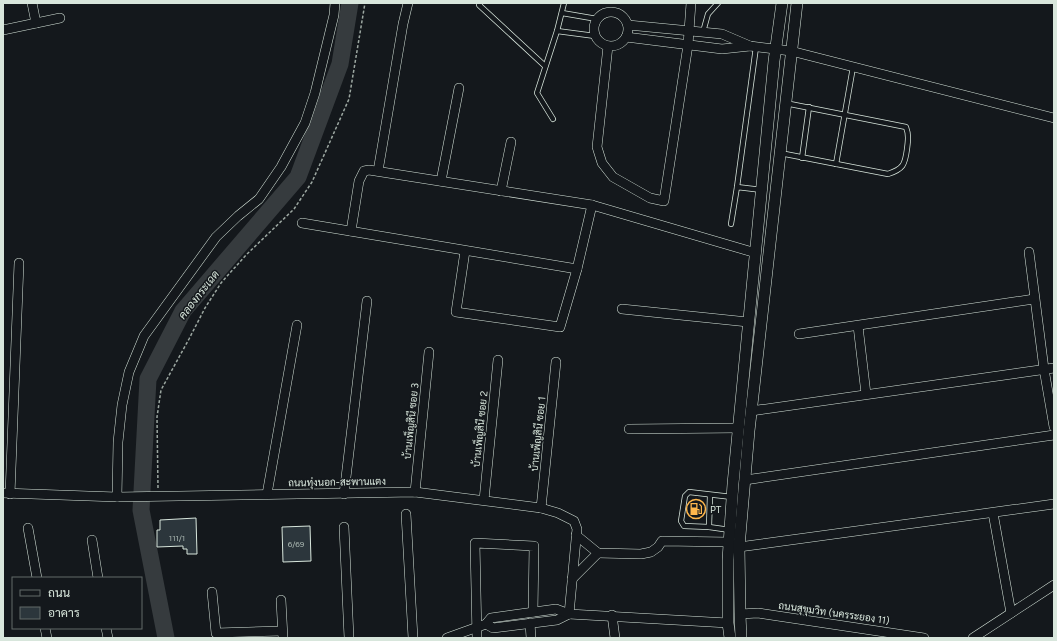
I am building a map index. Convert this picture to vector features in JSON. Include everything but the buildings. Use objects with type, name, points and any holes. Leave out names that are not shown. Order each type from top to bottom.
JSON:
[{"type":"street","points":[[32,3],[36,23]]},
{"type":"street","points":[[121,497],[118,442],[122,405],[129,372],[144,336],[216,237],[259,199],[281,167],[304,123],[315,93],[334,15],[335,3]]},
{"type":"street","points":[[378,171],[403,24],[408,3]]},
{"type":"street","points":[[608,46],[597,147],[602,163],[613,177],[650,198],[664,200],[688,45],[691,3]]},
{"type":"street","points":[[741,638],[734,545],[730,531],[732,497],[748,322],[782,3]]},
{"type":"street","points":[[730,638],[728,622],[734,545],[744,480],[797,3]]},
{"type":"street","points":[[606,12],[619,14],[625,18],[629,31],[622,43],[615,46],[602,44],[595,36],[594,27],[596,19],[606,12]]},
{"type":"street","points":[[3,30],[60,18]]},
{"type":"street","points":[[628,25],[722,34],[753,46]]},
{"type":"street","points":[[626,37],[722,49],[753,46],[791,51],[1054,118]]},
{"type":"street","points":[[441,181],[459,88]]},
{"type":"street","points":[[501,191],[511,142]]},
{"type":"street","points":[[351,231],[361,176],[364,171],[369,170],[592,205],[756,253]]},
{"type":"street","points":[[465,251],[456,312],[560,327],[577,269],[592,205]]},
{"type":"street","points":[[302,223],[577,269]]},
{"type":"street","points":[[1029,252],[1034,299],[1054,427]]},
{"type":"street","points":[[6,493],[19,262]]},
{"type":"street","points":[[799,334],[1034,299]]},
{"type":"street","points":[[344,494],[367,301]]},
{"type":"street","points":[[622,309],[748,322]]},
{"type":"street","points":[[267,494],[297,325]]},
{"type":"street","points":[[858,326],[866,394]]},
{"type":"street","name":"บ้านเพ็ญสินี ซอย 3","points":[[415,492],[429,352]]},
{"type":"street","name":"บ้านเพ็ญสินี ซอย 2","points":[[484,500],[498,360]]},
{"type":"street","name":"บ้านเพ็ญสินี ซอย 1","points":[[541,508],[556,362]]},
{"type":"street","points":[[751,411],[1054,368]]},
{"type":"street","points":[[629,429],[738,428]]},
{"type":"street","points":[[744,480],[1054,435]]},
{"type":"street","name":"ถนนทุ่งนอก-สะพานแตง","points":[[6,493],[121,497],[415,492],[541,508],[558,513],[574,521],[577,529],[569,614]]},
{"type":"street","points":[[576,535],[598,553],[641,554],[651,552],[658,547],[662,541],[734,545],[1054,504]]},
{"type":"street","points":[[993,513],[1011,613]]},
{"type":"street","points":[[406,514],[413,638]]},
{"type":"street","points":[[344,527],[349,638]]},
{"type":"street","points":[[28,528],[37,577]]},
{"type":"street","points":[[92,540],[98,577]]},
{"type":"street","points":[[477,638],[481,626],[475,543],[534,546],[532,612]]},
{"type":"street","points":[[572,578],[598,553]]},
{"type":"street","points":[[973,638],[1054,585]]},
{"type":"street","points":[[212,592],[216,633],[283,635],[281,600]]},
{"type":"street","points":[[447,638],[481,626],[491,618],[556,609],[569,614],[728,622]]},
{"type":"street","name":"ถนนสุขุมวิท (นครระยอง 11)","points":[[740,614],[758,613],[924,638]]},
{"type":"street","points":[[481,626],[493,628],[557,620],[569,614]]},
{"type":"street","points":[[612,616],[615,638]]},
{"type":"street","points":[[530,623],[531,638]]},
{"type":"lane","points":[[480,3],[479,5],[545,66]]},
{"type":"lane","points":[[553,119],[537,93],[557,31],[564,3]]},
{"type":"lane","points":[[703,32],[708,14],[718,3]]},
{"type":"lane","points":[[562,13],[596,19]]},
{"type":"lane","points":[[557,31],[595,36]]},
{"type":"lane","points":[[731,224],[737,187],[753,46]]},
{"type":"lane","points":[[836,164],[853,67]]},
{"type":"lane","points":[[780,154],[888,174],[898,170],[905,162],[909,136],[906,127],[786,103]]},
{"type":"lane","points":[[802,158],[809,107]]},
{"type":"lane","points":[[737,187],[762,190]]},
{"type":"lane","points":[[730,531],[709,527],[684,526],[681,521],[686,493],[689,492],[732,497]]},
{"type":"lane","points":[[709,527],[710,495]]},
{"type":"path","points":[[155,496],[157,417],[160,390],[205,308],[221,283],[246,255],[294,209],[312,182],[349,99],[365,3]]},
{"type":"waterway","name":"คลองกระเฉด","points":[[166,638],[141,510],[148,379],[183,311],[298,177],[340,64],[350,3]]},
{"type":"place","name":"PT","points":[[696,509]]}]
